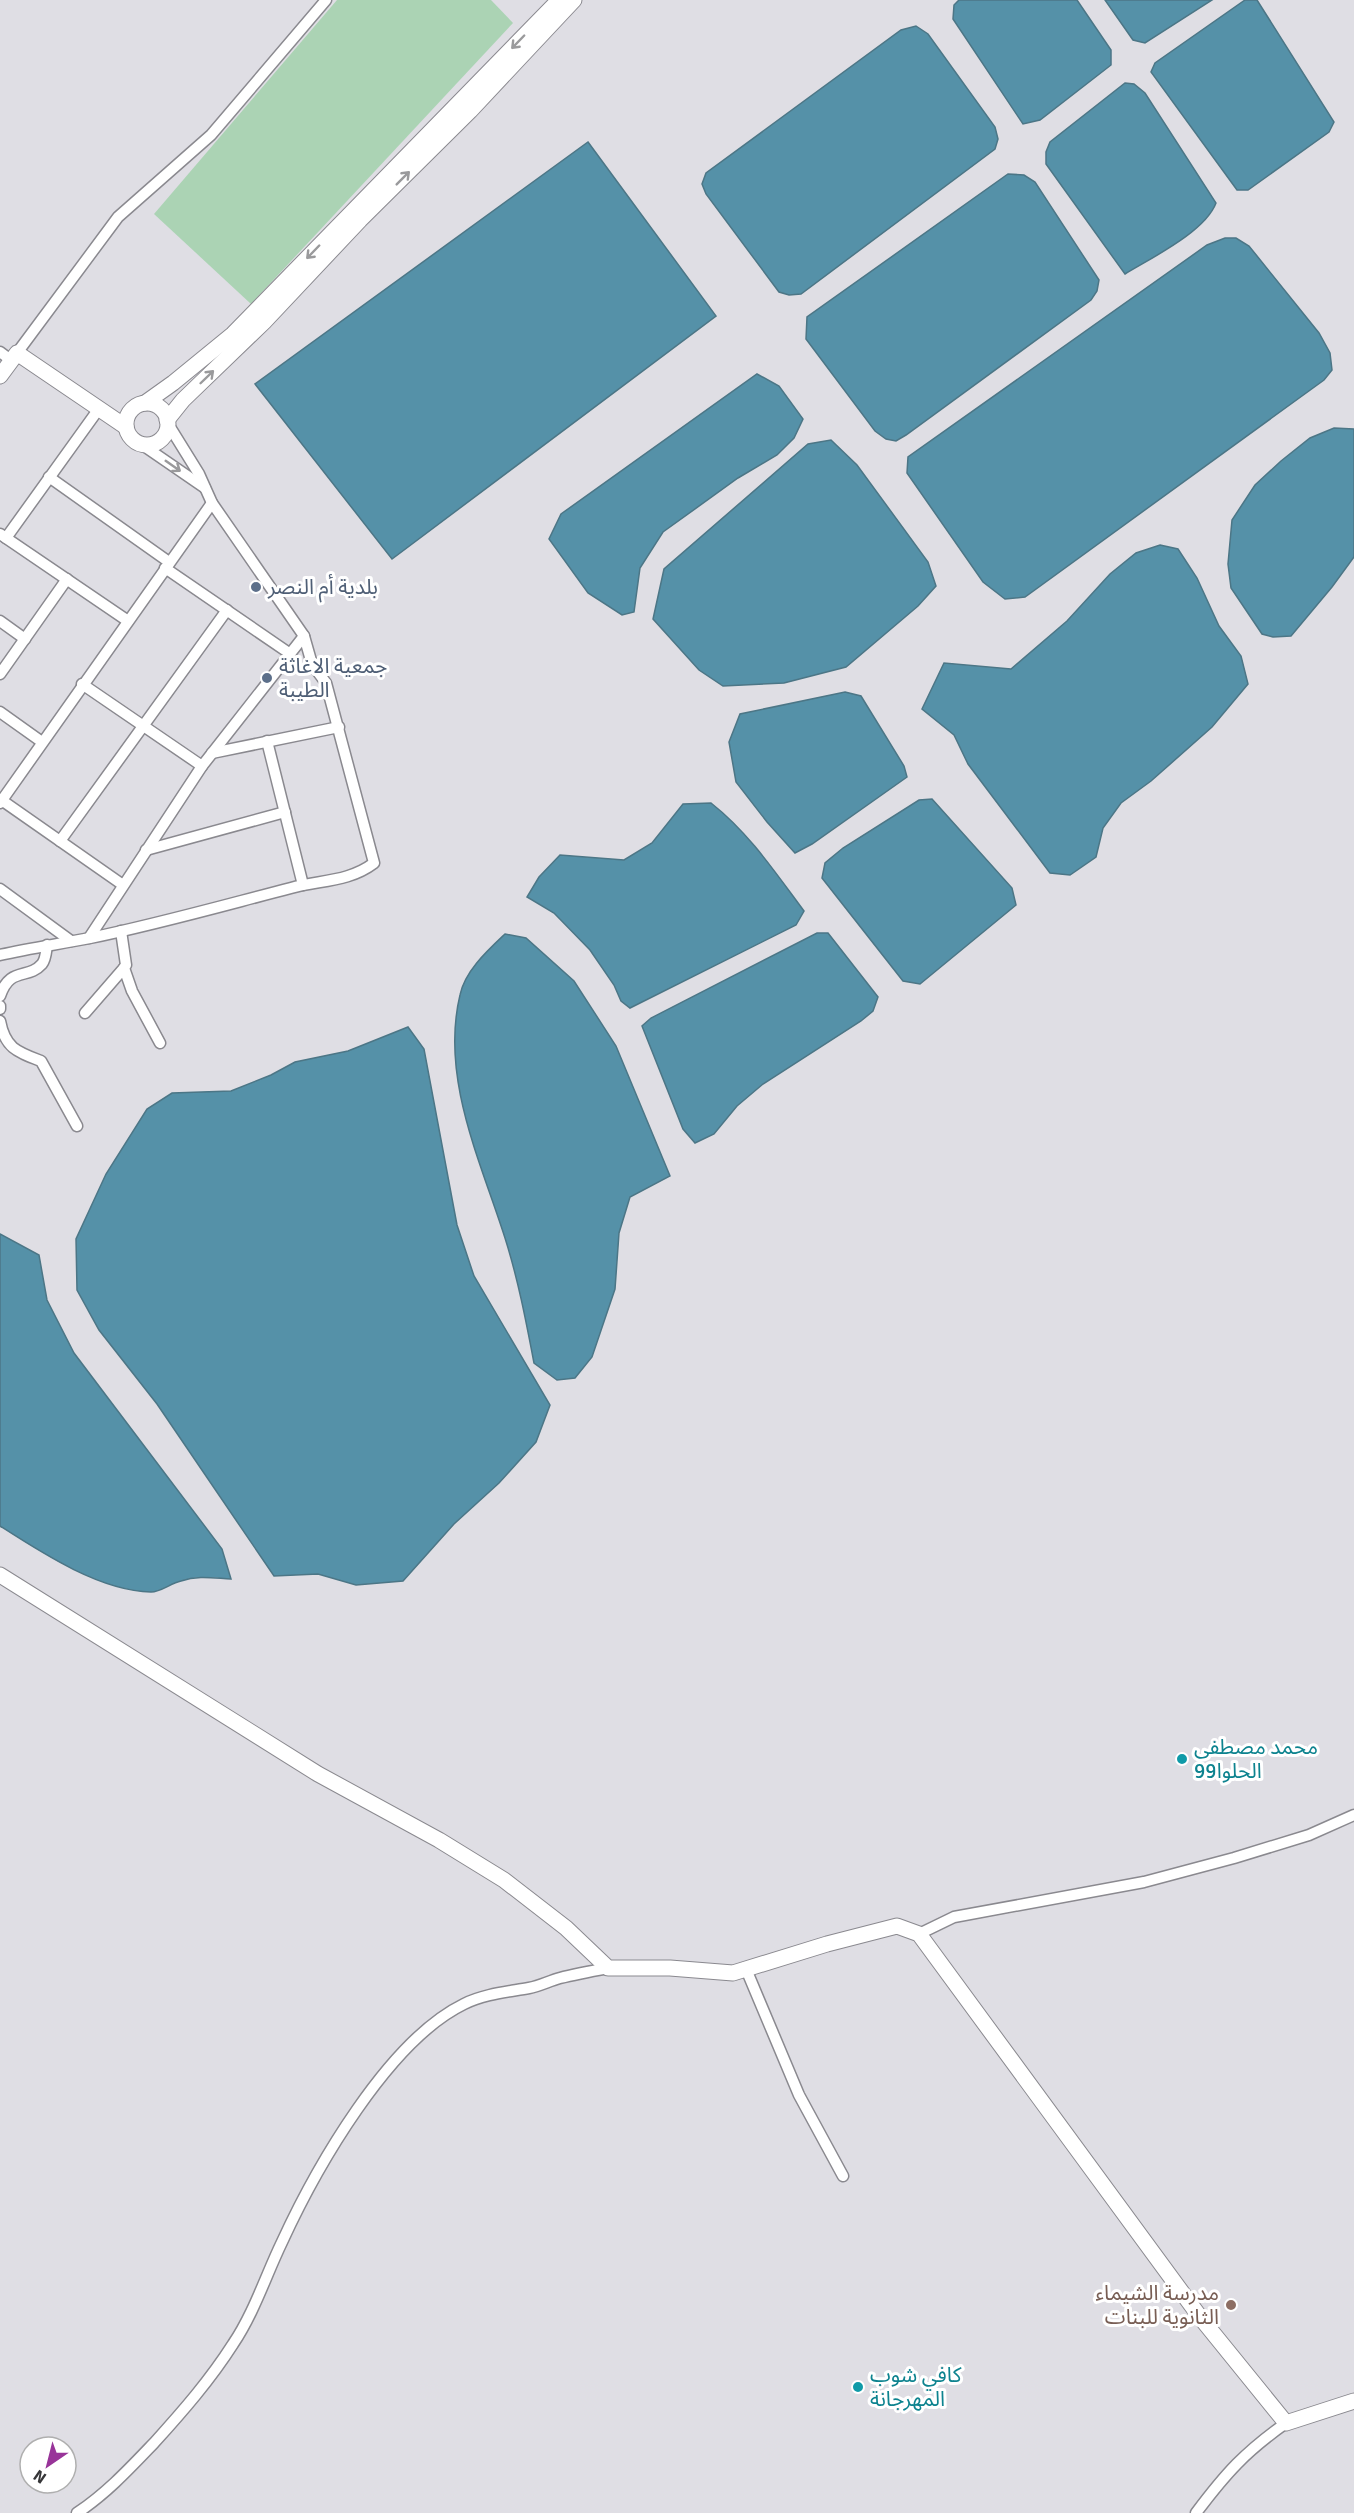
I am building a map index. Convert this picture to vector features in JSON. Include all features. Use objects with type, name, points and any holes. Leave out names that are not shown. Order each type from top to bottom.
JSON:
[{"type":"street","points":[[0,376],[10,356],[118,217],[211,135],[326,0]]},
{"type":"street","points":[[205,488],[130,438],[126,427],[128,414],[173,383],[233,334],[559,0]]},
{"type":"street","points":[[141,444],[153,444],[164,437],[168,422],[183,400],[264,322],[360,220],[470,111],[574,0]]},
{"type":"street","points":[[10,356],[126,427]]},
{"type":"street","points":[[0,955],[121,931],[303,885],[350,877],[374,864],[326,683],[312,664],[304,636],[213,503],[163,411],[158,406],[145,403]]},
{"type":"street","points":[[98,410],[3,536],[128,621]]},
{"type":"street","points":[[49,477],[227,610],[289,653]]},
{"type":"street","points":[[123,885],[1,801],[82,684],[213,503]]},
{"type":"street","points":[[0,674],[67,579]]},
{"type":"street","points":[[60,841],[145,727],[227,610]]},
{"type":"street","points":[[0,621],[26,639]]},
{"type":"street","points":[[89,938],[202,766],[304,636]]},
{"type":"street","points":[[82,684],[202,766]]},
{"type":"street","points":[[0,712],[42,742]]},
{"type":"street","points":[[212,753],[339,727]]},
{"type":"street","points":[[267,741],[303,885]]},
{"type":"street","points":[[146,849],[285,812]]},
{"type":"street","points":[[0,889],[71,941]]},
{"type":"street","points":[[121,931],[124,968],[132,991],[160,1043]]},
{"type":"street","points":[[0,996],[3,986],[9,979],[43,963],[47,945]]},
{"type":"street","points":[[85,1013],[124,968]]},
{"type":"street","points":[[0,1021],[3,1037],[17,1052],[41,1061],[77,1126]]},
{"type":"street","points":[[0,1575],[318,1774],[439,1840],[504,1880],[566,1928],[608,1968]]},
{"type":"street","points":[[919,1934],[954,1917],[1144,1882],[1234,1858],[1309,1835],[1354,1815]]},
{"type":"street","points":[[77,2513],[98,2499],[184,2411],[234,2343],[294,2216],[364,2099],[397,2058],[437,2022],[463,2004],[487,1996],[533,1987],[559,1978],[608,1968],[670,1968],[733,1973],[827,1944],[897,1926],[919,1934],[1200,2317],[1286,2423]]},
{"type":"street","points":[[746,1969],[799,2096],[843,2176]]},
{"type":"street","points":[[1196,2513],[1225,2474],[1246,2453],[1286,2423],[1354,2401]]},
{"type":"green space","points":[[337,0],[491,0],[513,23],[251,304],[154,214]]},
{"type":"water","points":[[959,0],[1077,0],[1111,50],[1111,65],[1040,120],[1023,124],[953,19],[954,5]]},
{"type":"water","points":[[1105,0],[1212,0],[1145,43],[1133,40]]},
{"type":"water","points":[[1245,0],[1257,0],[1334,122],[1329,132],[1248,190],[1237,190],[1151,72],[1155,63]]},
{"type":"water","points":[[916,26],[928,34],[995,127],[998,139],[995,149],[801,294],[789,295],[779,292],[706,194],[702,184],[706,173],[901,30]]},
{"type":"water","points":[[1125,83],[1134,84],[1145,93],[1216,203],[1210,214],[1189,234],[1125,274],[1046,164],[1046,152],[1050,142]]},
{"type":"water","points":[[588,142],[716,316],[392,559],[255,384]]},
{"type":"water","points":[[1008,174],[1024,175],[1035,182],[1099,280],[1097,291],[1091,300],[906,435],[896,441],[886,439],[875,431],[806,339],[807,317]]},
{"type":"water","points":[[1225,238],[1236,238],[1249,246],[1319,333],[1330,353],[1332,370],[1324,380],[1025,597],[1005,599],[983,582],[907,473],[908,457],[1207,245]]},
{"type":"water","points":[[757,374],[779,386],[803,419],[794,438],[777,455],[738,478],[663,532],[640,568],[634,612],[622,615],[588,593],[549,539],[561,514]]},
{"type":"water","points":[[1334,428],[1354,429],[1354,557],[1291,636],[1273,637],[1262,634],[1231,588],[1228,564],[1232,520],[1255,485],[1281,461],[1310,438]]},
{"type":"water","points":[[831,440],[857,465],[928,562],[936,586],[918,606],[846,667],[784,683],[723,686],[699,670],[653,619],[664,569],[808,444]]},
{"type":"water","points":[[1160,545],[1178,549],[1197,578],[1219,626],[1241,656],[1248,684],[1212,727],[1151,781],[1121,803],[1103,828],[1096,857],[1070,875],[1050,873],[968,764],[954,735],[922,709],[944,663],[1011,669],[1067,621],[1110,574],[1136,553]]},
{"type":"water","points":[[845,692],[861,696],[904,766],[907,777],[812,844],[795,853],[736,782],[729,742],[740,714]]},
{"type":"water","points":[[932,799],[1012,888],[1016,905],[920,984],[903,981],[822,878],[825,863],[843,848],[919,800]]},
{"type":"water","points":[[711,803],[749,840],[804,911],[796,925],[630,1008],[621,1001],[614,985],[590,950],[554,913],[527,897],[539,877],[560,855],[624,860],[652,843],[683,804]]},
{"type":"water","points":[[817,933],[828,933],[878,997],[873,1011],[763,1084],[737,1106],[714,1134],[695,1143],[683,1129],[642,1026],[651,1018]]},
{"type":"water","points":[[505,934],[526,938],[574,981],[616,1046],[670,1176],[630,1197],[619,1233],[615,1289],[592,1357],[575,1378],[557,1380],[534,1363],[514,1269],[475,1150],[459,1088],[455,1057],[455,1026],[460,995],[472,970],[484,954]]},
{"type":"water","points":[[408,1027],[424,1049],[457,1225],[474,1276],[550,1405],[536,1442],[499,1483],[454,1524],[403,1581],[356,1585],[318,1574],[274,1576],[157,1404],[99,1330],[77,1290],[76,1239],[106,1174],[147,1109],[172,1093],[231,1091],[271,1075],[295,1062],[348,1051]]},
{"type":"water","points":[[0,1234],[39,1255],[47,1300],[74,1353],[222,1549],[231,1579],[193,1578],[155,1592],[132,1590],[92,1578],[72,1569],[0,1526]]},
{"type":"place","name":"بلدية أم النصر","points":[[256,587]]},
{"type":"place","name":"جمعية الاغاثة الطيبة","points":[[267,678]]},
{"type":"place","name":"محمد مصطفى الحلوا99","points":[[1182,1759]]},
{"type":"place","name":"مدرسة الشيماء الثانوية للبنات","points":[[1231,2305]]},
{"type":"place","name":"كافي شوب المهرجانة","points":[[858,2387]]}]
